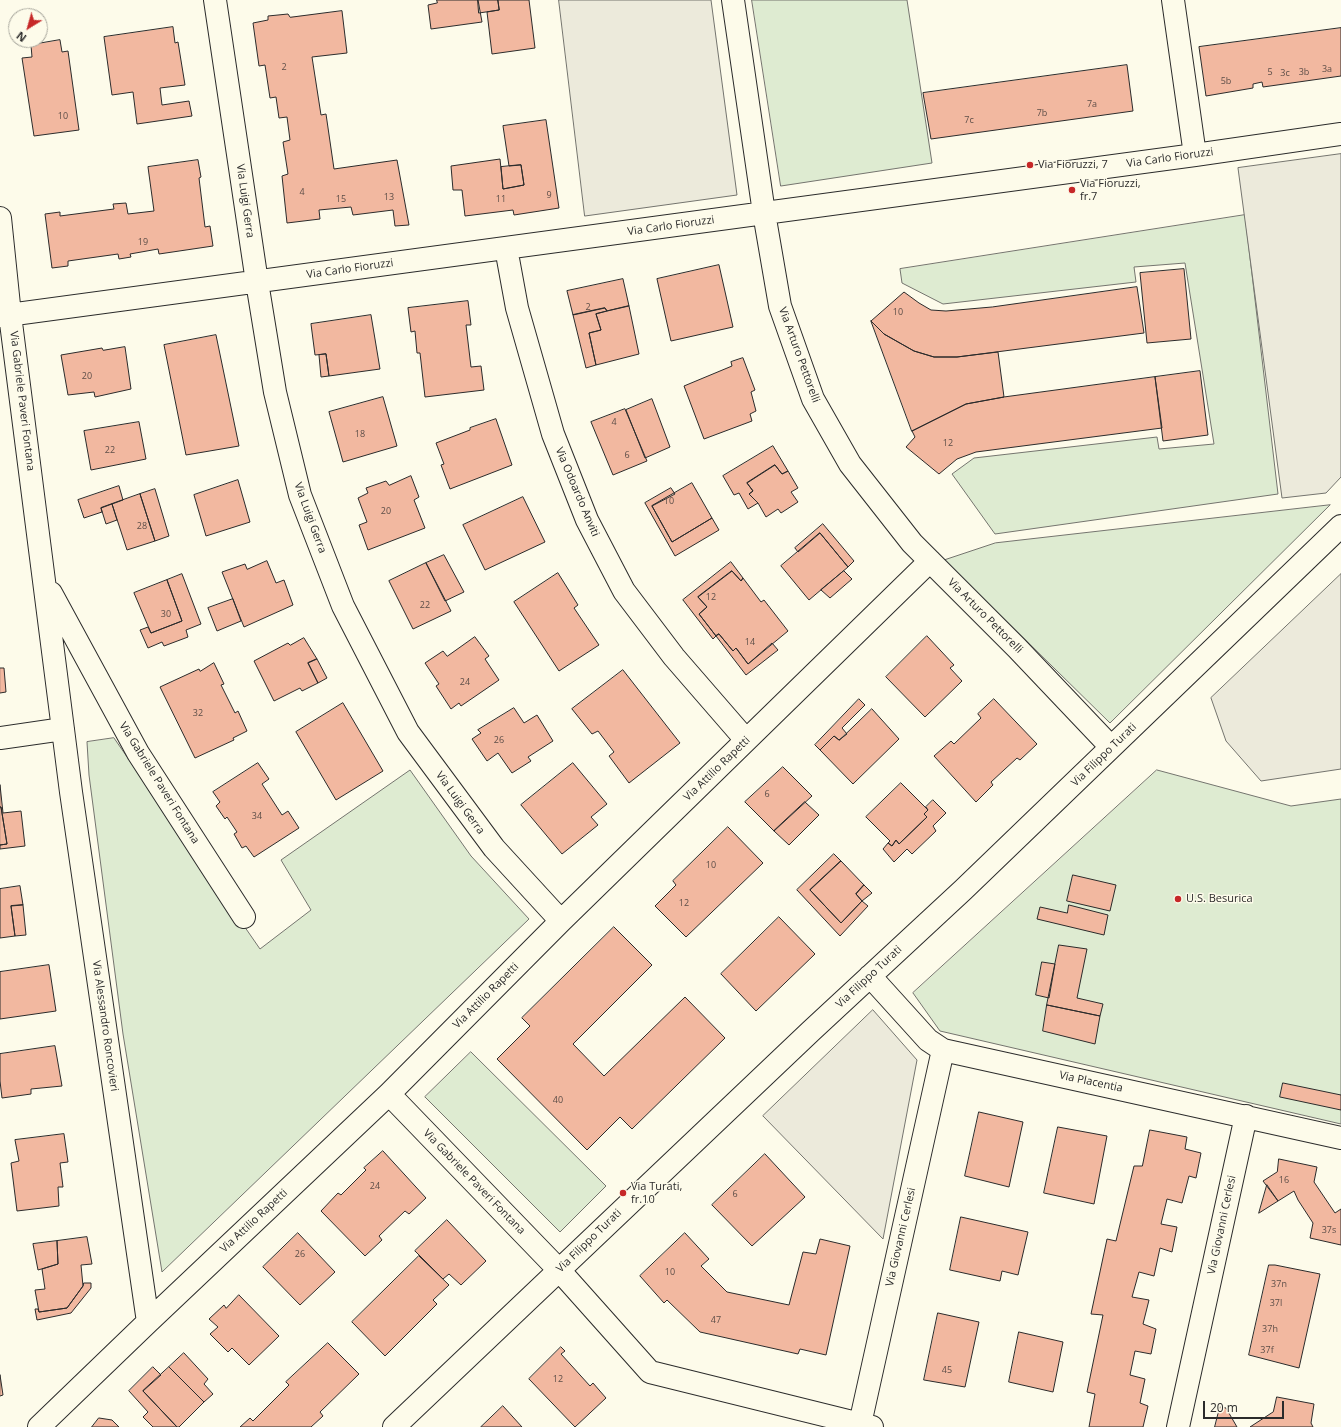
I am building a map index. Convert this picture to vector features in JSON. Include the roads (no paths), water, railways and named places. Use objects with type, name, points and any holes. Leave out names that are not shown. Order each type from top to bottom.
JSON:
[{"type":"street","name":"Via Luigi Gerra","points":[[216,0],[257,282],[275,392],[300,495],[343,606],[408,732],[494,848],[561,921]]},
{"type":"street","name":"Via Arturo Pettorelli","points":[[733,0],[764,213],[780,306],[813,399],[850,464],[912,543],[1017,648],[1111,748]]},
{"type":"street","points":[[1173,0],[1195,155]]},
{"type":"street","name":"Via Carlo Fioruzzi","points":[[5,316],[1341,134]]},
{"type":"street","name":"Via Gabriele Paveri Fontana","points":[[0,218],[5,316],[45,583],[63,729]]},
{"type":"street","name":"Via Odoardo Anviti","points":[[506,248],[517,308],[553,434],[587,520],[624,590],[674,657],[746,740]]},
{"type":"street","name":"Via Filippo Turati","points":[[394,1427],[870,976],[963,890],[1341,526]]},
{"type":"street","name":"Via Attilio Rapetti","points":[[39,1427],[389,1094],[561,921],[930,561]]},
{"type":"street","name":"Via Gabriele Paveri Fontana","points":[[45,583],[138,753],[244,917]]},
{"type":"street","points":[[0,738],[63,729]]},
{"type":"street","name":"Via Alessandro Roncovieri","points":[[63,729],[73,808],[148,1322]]},
{"type":"street","name":"Via Placentia","points":[[870,976],[928,1040],[943,1050],[1341,1138]]},
{"type":"street","name":"Via Giovanni Cerlesi","points":[[559,1270],[650,1372],[866,1426],[943,1050]]},
{"type":"street","name":"Via Gabriele Paveri Fontana","points":[[389,1094],[559,1270]]},
{"type":"street","name":"Via Giovanni Cerlesi","points":[[1178,1427],[1246,1116]]},
{"type":"place","name":"Via Fioruzzi, 7","points":[[1030,165]]},
{"type":"place","name":"Via Fioruzzi, fr.7","points":[[1072,190]]},
{"type":"place","name":"U.S. Besurica","points":[[1178,899]]},
{"type":"place","name":"Via Turati, fr.10","points":[[623,1193]]}]
